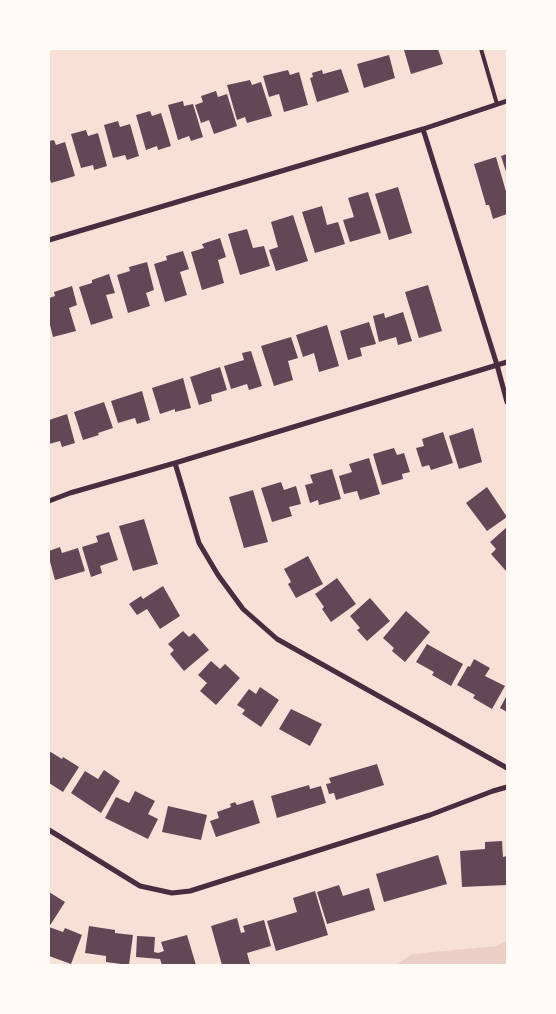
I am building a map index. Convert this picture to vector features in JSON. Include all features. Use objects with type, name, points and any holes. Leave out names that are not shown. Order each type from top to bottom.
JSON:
[{"type":"street","points":[[49,240],[423,129],[507,102]]},
{"type":"street","points":[[423,129],[498,365],[507,402]]},
{"type":"street","points":[[49,501],[70,493],[507,362]]},
{"type":"street","points":[[175,463],[198,543],[218,576],[243,609],[277,639],[507,768]]},
{"type":"street","points":[[49,830],[140,886],[172,893],[190,891],[430,816],[493,790],[507,787]]},
{"type":"lane","points":[[481,49],[498,104]]},
{"type":"shaded area","points":[[507,940],[507,965],[396,965],[412,954],[497,946]]},
{"type":"building","points":[[438,49],[443,64],[411,74],[404,50]]},
{"type":"building","points":[[389,55],[395,78],[364,88],[357,64]]},
{"type":"building","points":[[341,69],[349,92],[317,102],[310,78],[313,77],[312,73],[322,70],[323,74]]},
{"type":"building","points":[[288,70],[290,75],[299,72],[308,105],[284,112],[279,94],[269,97],[263,76]]},
{"type":"building","points":[[250,80],[252,85],[261,82],[272,116],[247,123],[245,117],[237,120],[227,85]]},
{"type":"building","points":[[216,91],[218,97],[227,94],[237,126],[214,134],[209,120],[201,123],[195,105],[203,102],[201,96]]},
{"type":"building","points":[[183,101],[184,106],[193,104],[203,137],[191,141],[189,136],[178,140],[168,105]]},
{"type":"building","points":[[150,111],[152,116],[161,113],[171,146],[158,150],[157,146],[146,150],[136,115]]},
{"type":"building","points":[[118,121],[120,127],[130,124],[139,156],[127,160],[125,155],[113,158],[104,125]]},
{"type":"building","points":[[86,130],[88,136],[98,133],[107,166],[94,170],[93,165],[81,168],[71,134]]},
{"type":"building","points":[[54,140],[56,145],[65,142],[75,176],[51,183],[49,176],[49,141]]},
{"type":"building","points":[[507,154],[507,175],[501,156]]},
{"type":"building","points":[[496,157],[507,195],[507,214],[493,219],[489,205],[486,205],[474,164]]},
{"type":"building","points":[[398,187],[412,233],[389,240],[375,194]]},
{"type":"building","points":[[368,192],[381,233],[350,242],[343,220],[354,217],[348,198]]},
{"type":"building","points":[[322,206],[327,225],[338,222],[345,244],[315,253],[302,212]]},
{"type":"building","points":[[293,215],[308,261],[276,271],[269,250],[278,247],[271,222]]},
{"type":"building","points":[[247,229],[253,248],[264,246],[270,266],[240,275],[228,234]]},
{"type":"building","points":[[220,238],[226,257],[218,260],[224,283],[202,290],[191,252],[204,248],[202,244]]},
{"type":"building","points":[[183,251],[189,269],[180,272],[187,295],[165,302],[154,264],[167,260],[166,256]]},
{"type":"building","points":[[147,262],[154,290],[146,293],[150,306],[128,313],[117,275],[130,271],[129,267]]},
{"type":"building","points":[[109,274],[115,293],[106,295],[113,318],[91,325],[79,287]]},
{"type":"building","points":[[428,285],[442,331],[419,338],[405,292]]},
{"type":"building","points":[[72,286],[77,305],[69,308],[76,331],[53,337],[49,321],[49,298],[55,296],[54,292]]},
{"type":"building","points":[[403,312],[412,341],[398,345],[396,337],[379,342],[373,316],[384,313],[385,318]]},
{"type":"building","points":[[369,322],[376,344],[360,348],[362,356],[348,360],[340,331]]},
{"type":"building","points":[[327,325],[339,366],[319,372],[314,353],[303,357],[296,335]]},
{"type":"building","points":[[291,337],[298,358],[288,361],[293,380],[274,386],[261,346]]},
{"type":"building","points":[[251,351],[262,386],[249,390],[247,384],[231,389],[224,366],[244,360],[242,353]]},
{"type":"building","points":[[220,367],[227,390],[211,395],[212,401],[199,405],[190,377]]},
{"type":"building","points":[[183,378],[191,408],[175,412],[175,409],[160,414],[152,388]]},
{"type":"building","points":[[142,391],[150,420],[137,424],[135,418],[118,423],[111,401]]},
{"type":"building","points":[[104,402],[113,428],[83,440],[74,412]]},
{"type":"building","points":[[67,414],[75,443],[62,447],[60,441],[49,444],[49,420]]},
{"type":"building","points":[[473,428],[482,462],[459,469],[449,436]]},
{"type":"building","points":[[443,432],[453,463],[431,470],[429,465],[422,467],[416,448],[424,446],[422,439]]},
{"type":"building","points":[[394,448],[397,455],[404,453],[410,472],[402,474],[403,479],[382,485],[373,454]]},
{"type":"building","points":[[369,458],[380,494],[360,500],[357,491],[344,494],[339,476],[352,472],[349,464]]},
{"type":"building","points":[[332,469],[341,499],[319,505],[318,500],[310,503],[305,485],[313,483],[310,475]]},
{"type":"building","points":[[281,482],[284,490],[296,486],[301,504],[289,507],[292,516],[272,522],[261,488]]},
{"type":"building","points":[[487,487],[507,517],[487,531],[466,503]]},
{"type":"building","points":[[253,490],[268,542],[244,548],[229,497]]},
{"type":"building","points":[[144,519],[158,564],[133,571],[119,526]]},
{"type":"building","points":[[507,527],[506,571],[491,554],[496,549],[490,542]]},
{"type":"building","points":[[109,532],[118,560],[100,566],[102,573],[91,577],[82,547],[98,542],[96,536]]},
{"type":"building","points":[[60,547],[62,553],[78,548],[85,571],[55,580],[49,551]]},
{"type":"building","points":[[308,556],[323,584],[296,598],[288,584],[291,582],[284,569]]},
{"type":"building","points":[[337,578],[356,604],[331,622],[315,594]]},
{"type":"building","points":[[163,586],[180,616],[160,629],[147,609],[137,615],[129,604],[141,596],[143,599]]},
{"type":"building","points":[[370,598],[390,621],[367,641],[357,630],[360,628],[350,616]]},
{"type":"building","points":[[406,611],[430,632],[405,662],[392,651],[394,648],[383,638]]},
{"type":"building","points":[[183,631],[189,637],[194,633],[209,650],[184,671],[170,654],[174,650],[168,644]]},
{"type":"building","points":[[427,644],[463,664],[451,686],[432,675],[434,672],[416,662]]},
{"type":"building","points":[[474,659],[490,668],[485,676],[505,686],[492,709],[473,698],[475,695],[457,685]]},
{"type":"building","points":[[211,661],[220,669],[225,664],[240,678],[216,705],[200,691],[207,683],[198,675]]},
{"type":"building","points":[[260,687],[279,700],[261,727],[242,714],[245,710],[237,705],[249,689],[256,694]]},
{"type":"building","points":[[507,695],[507,712],[500,708]]},
{"type":"building","points":[[291,709],[322,724],[310,746],[279,729]]},
{"type":"building","points":[[49,751],[79,767],[63,792],[49,783]]},
{"type":"building","points":[[377,764],[384,785],[336,800],[334,793],[329,794],[326,784],[331,783],[329,778]]},
{"type":"building","points":[[104,770],[120,781],[101,813],[71,793],[85,771],[98,779]]},
{"type":"building","points":[[309,785],[310,789],[321,786],[326,803],[277,818],[271,796]]},
{"type":"building","points":[[135,791],[155,801],[148,814],[158,819],[148,839],[105,818],[116,797],[129,803]]},
{"type":"building","points":[[253,800],[260,823],[216,837],[210,821],[219,818],[217,812],[231,807],[230,804],[235,802],[237,805]]},
{"type":"building","points":[[168,806],[207,815],[201,840],[162,832]]},
{"type":"building","points":[[502,841],[503,857],[507,856],[507,885],[462,887],[460,851],[485,849],[485,842]]},
{"type":"building","points":[[438,855],[447,884],[384,902],[376,874]]},
{"type":"building","points":[[339,885],[343,896],[369,888],[375,910],[327,924],[317,892]]},
{"type":"building","points":[[315,891],[328,935],[276,951],[267,921],[297,912],[293,898]]},
{"type":"building","points":[[49,892],[65,902],[49,927]]},
{"type":"building","points":[[237,918],[241,933],[245,932],[243,926],[264,920],[271,946],[247,953],[250,964],[222,965],[211,926]]},
{"type":"building","points":[[89,926],[115,930],[115,933],[133,935],[129,965],[106,962],[106,956],[85,953]]},
{"type":"building","points":[[49,927],[63,932],[65,928],[82,935],[71,964],[49,956]]},
{"type":"building","points":[[187,935],[196,965],[162,965],[160,959],[136,957],[137,936],[155,937],[154,952],[158,953],[164,951],[161,942]]}]
